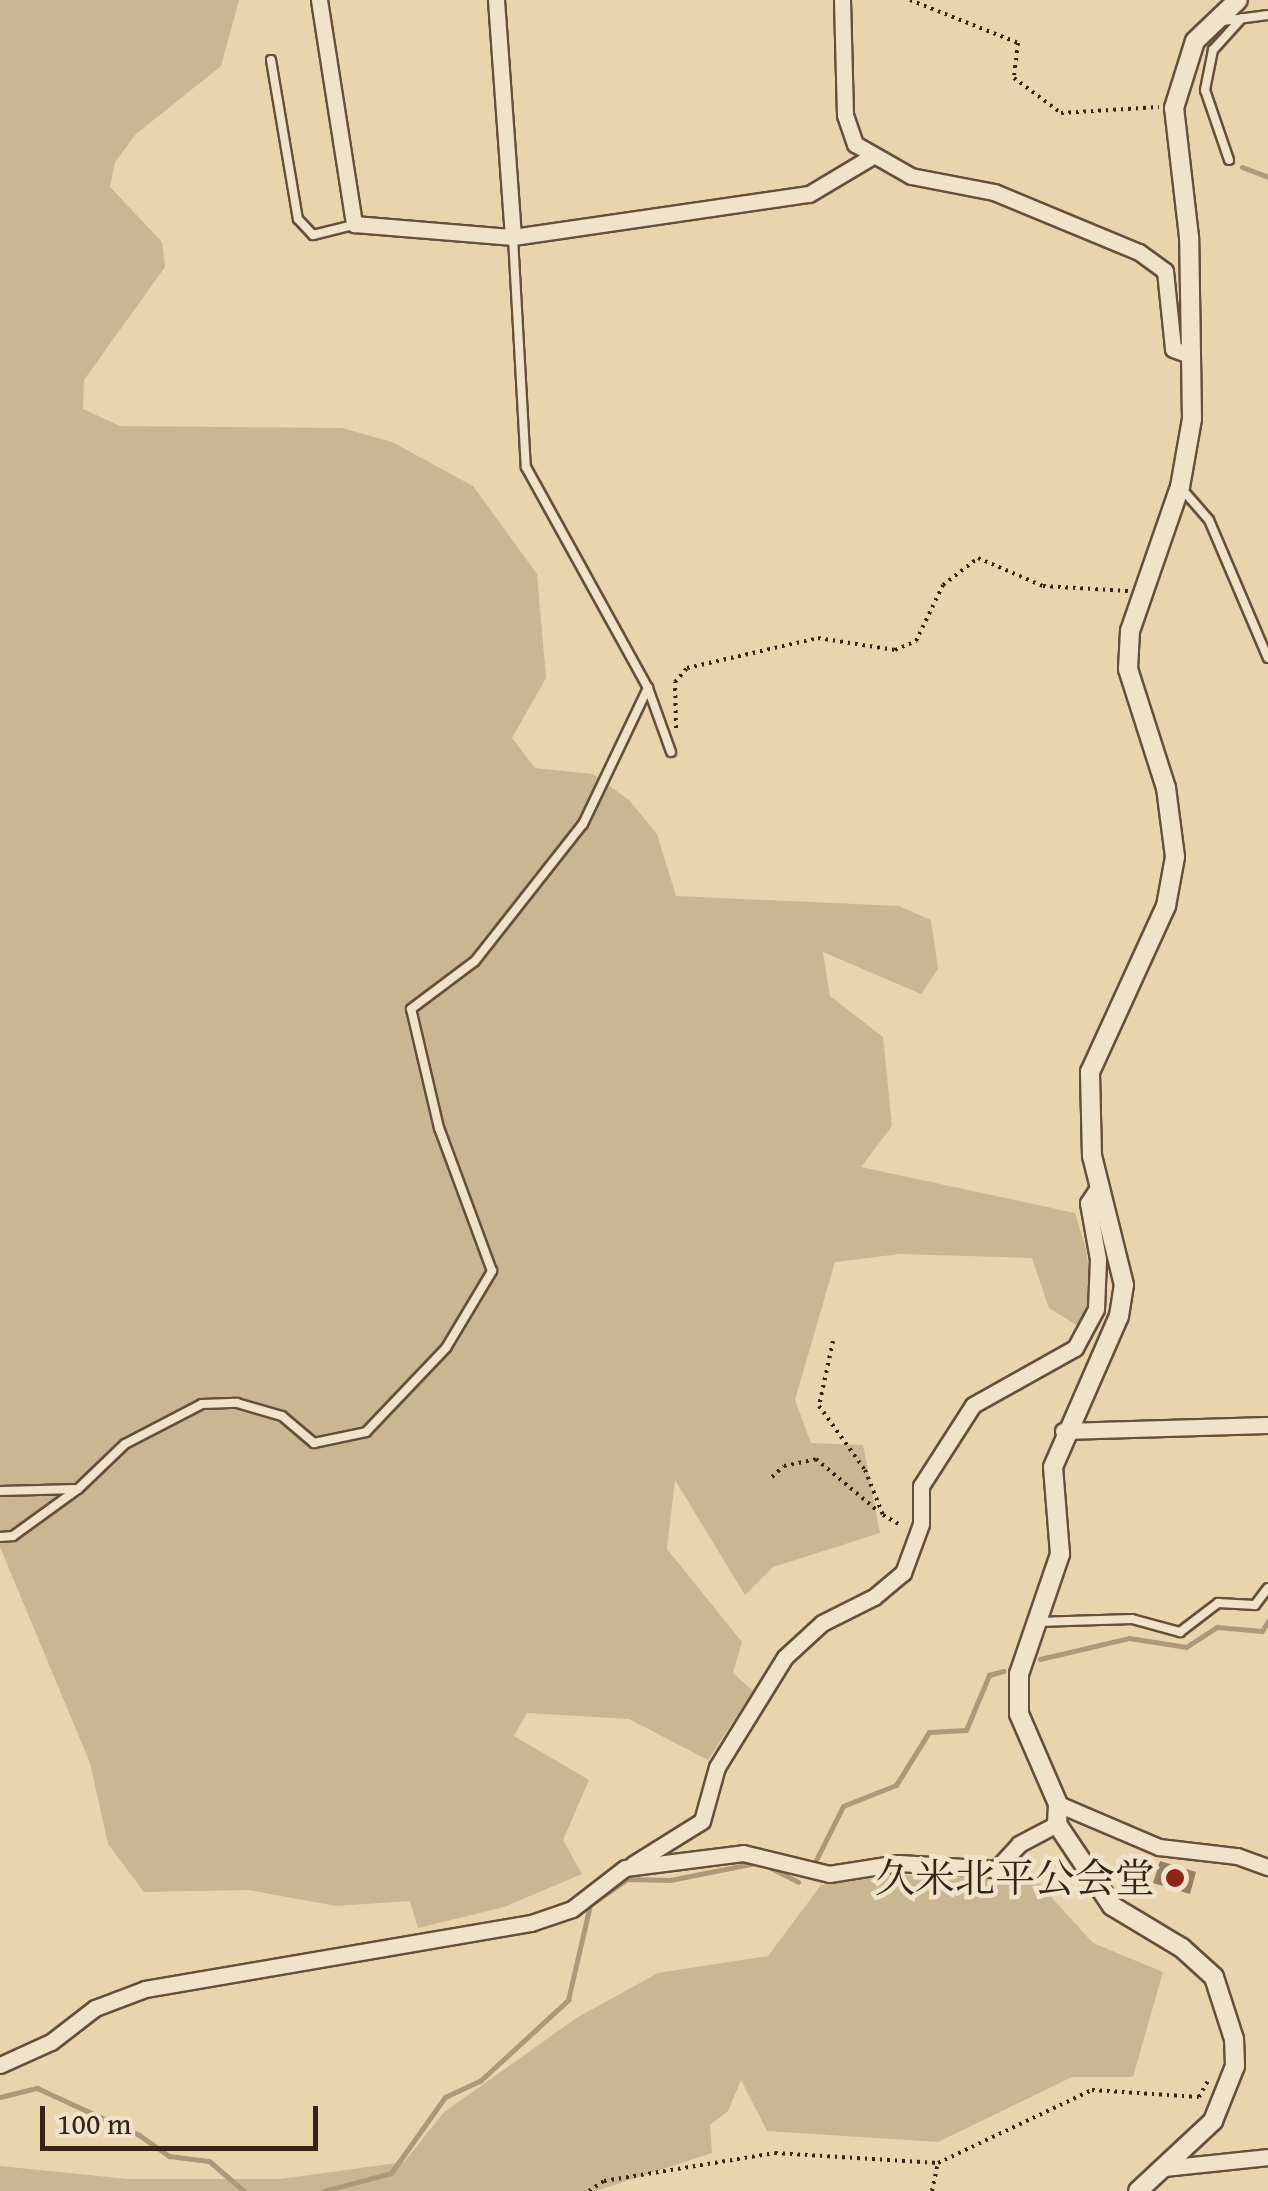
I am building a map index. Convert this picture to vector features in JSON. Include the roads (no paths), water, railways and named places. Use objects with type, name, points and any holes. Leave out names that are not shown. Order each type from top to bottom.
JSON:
[{"type":"street","points":[[319,0],[354,224],[513,238],[810,194],[871,157]]},
{"type":"street","points":[[496,0],[513,238]]},
{"type":"street","points":[[842,0],[845,115],[855,144],[871,157],[911,176],[994,192],[1139,252],[1165,271],[1173,349],[1192,356]]},
{"type":"street","points":[[1138,2191],[1202,2137],[1225,2098],[1234,2066],[1229,2017],[1214,1977],[1182,1948],[1112,1906],[1057,1824],[1058,1804],[1019,1714],[1019,1674],[1060,1554],[1053,1467],[1064,1431],[1120,1316],[1124,1285],[1092,1156],[1090,1072],[1166,906],[1175,857],[1166,788],[1128,670],[1130,631],[1180,487],[1192,419],[1189,237],[1174,108],[1184,64],[1208,23],[1240,9]]},
{"type":"street","points":[[0,2065],[52,2042],[95,2008],[145,1988],[531,1922],[572,1909],[625,1868],[702,1821],[717,1767],[785,1657],[822,1623],[874,1597],[903,1573],[921,1524],[921,1486],[973,1405],[1075,1348],[1096,1310],[1098,1258],[1088,1203],[1099,1186]]},
{"type":"street","points":[[1064,1431],[1268,1425]]},
{"type":"street","points":[[1058,1804],[1158,1847],[1237,1856],[1268,1867]]},
{"type":"street","points":[[625,1868],[743,1854],[829,1874],[899,1863],[996,1868],[1019,1844],[1057,1824]]},
{"type":"street","points":[[1164,2168],[1268,2156]]},
{"type":"lane","points":[[1229,160],[1205,90],[1213,50],[1240,9],[1268,15]]},
{"type":"lane","points":[[271,60],[298,218],[313,235],[354,224]]},
{"type":"lane","points":[[513,238],[526,467],[648,688],[671,752]]},
{"type":"lane","points":[[1180,487],[1208,520],[1268,658]]},
{"type":"lane","points":[[0,1537],[13,1536],[78,1489],[125,1444],[202,1404],[237,1402],[282,1416],[314,1443],[366,1432],[446,1348],[492,1272],[439,1128],[411,1009],[475,961],[583,824],[648,688]]},
{"type":"lane","points":[[0,1491],[78,1489]]},
{"type":"lane","points":[[1037,1622],[1132,1619],[1180,1632],[1218,1603],[1255,1605],[1268,1588]]},
{"type":"waterway","points":[[1242,167],[1268,177]]},
{"type":"waterway","points":[[1040,1659],[1129,1638],[1186,1647],[1217,1627],[1262,1631],[1268,1621]]},
{"type":"waterway","points":[[816,1860],[843,1806],[896,1785],[929,1732],[966,1730],[989,1675],[1003,1671]]},
{"type":"waterway","points":[[324,2191],[391,2173],[445,2097],[480,2081],[568,2000],[590,1905],[627,1879],[670,1880],[756,1863]]},
{"type":"waterway","points":[[767,1866],[798,1882]]},
{"type":"waterway","points":[[0,2097],[37,2088],[139,2135],[169,2156],[209,2161],[244,2191]]},
{"type":"place","name":"久米北平公会堂","points":[[1175,1878]]}]
